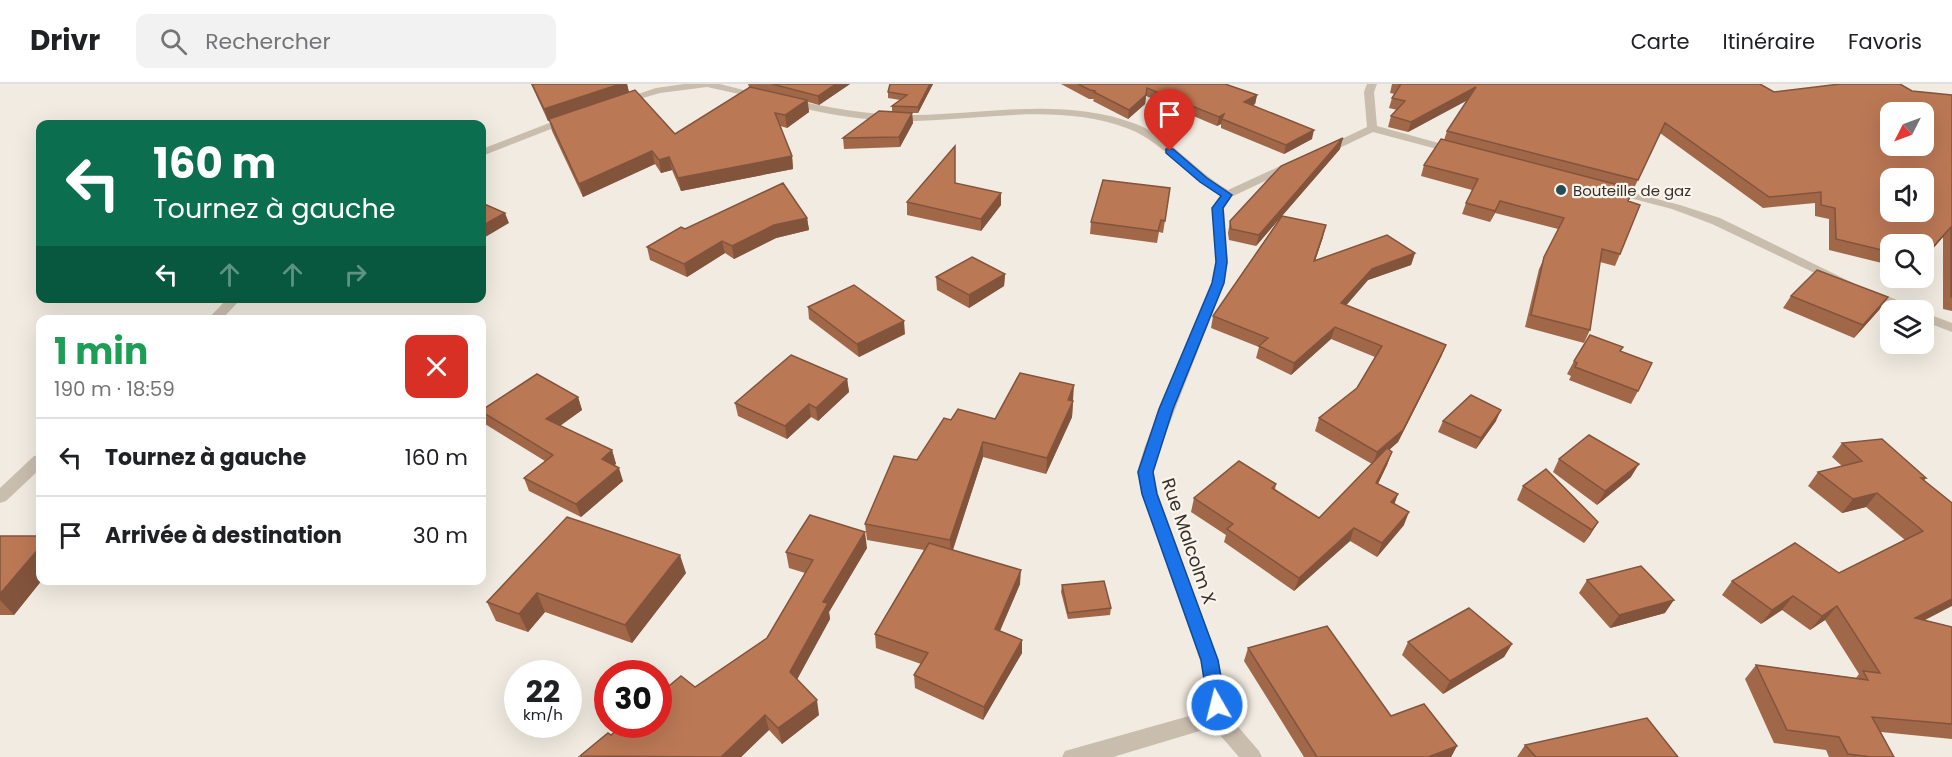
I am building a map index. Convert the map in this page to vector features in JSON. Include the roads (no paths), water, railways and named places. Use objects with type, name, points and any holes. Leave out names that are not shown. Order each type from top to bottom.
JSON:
[{"type":"street","points":[[614,104],[658,90],[707,84],[840,114],[916,118],[1021,111],[1055,110],[1084,113],[1133,126],[1152,136],[1203,180],[1227,195],[1372,128],[1468,154]]},
{"type":"street","points":[[1372,84],[1370,92],[1372,128]]},
{"type":"street","points":[[486,151],[580,114]]},
{"type":"street","points":[[1598,187],[1676,207],[1716,221],[1888,300]]},
{"type":"street","name":"Rue Malcolm X","points":[[1217,717],[1216,692],[1209,660],[1150,494],[1145,472],[1166,409],[1218,283],[1222,262],[1218,208],[1227,195]]},
{"type":"street","points":[[218,315],[231,303]]},
{"type":"street","points":[[1934,321],[1952,328]]},
{"type":"street","points":[[0,496],[36,464]]},
{"type":"street","points":[[1072,757],[1106,750],[1217,717],[1252,757]]},
{"type":"place","name":"Bouteille de gaz","points":[[1561,190]]}]
